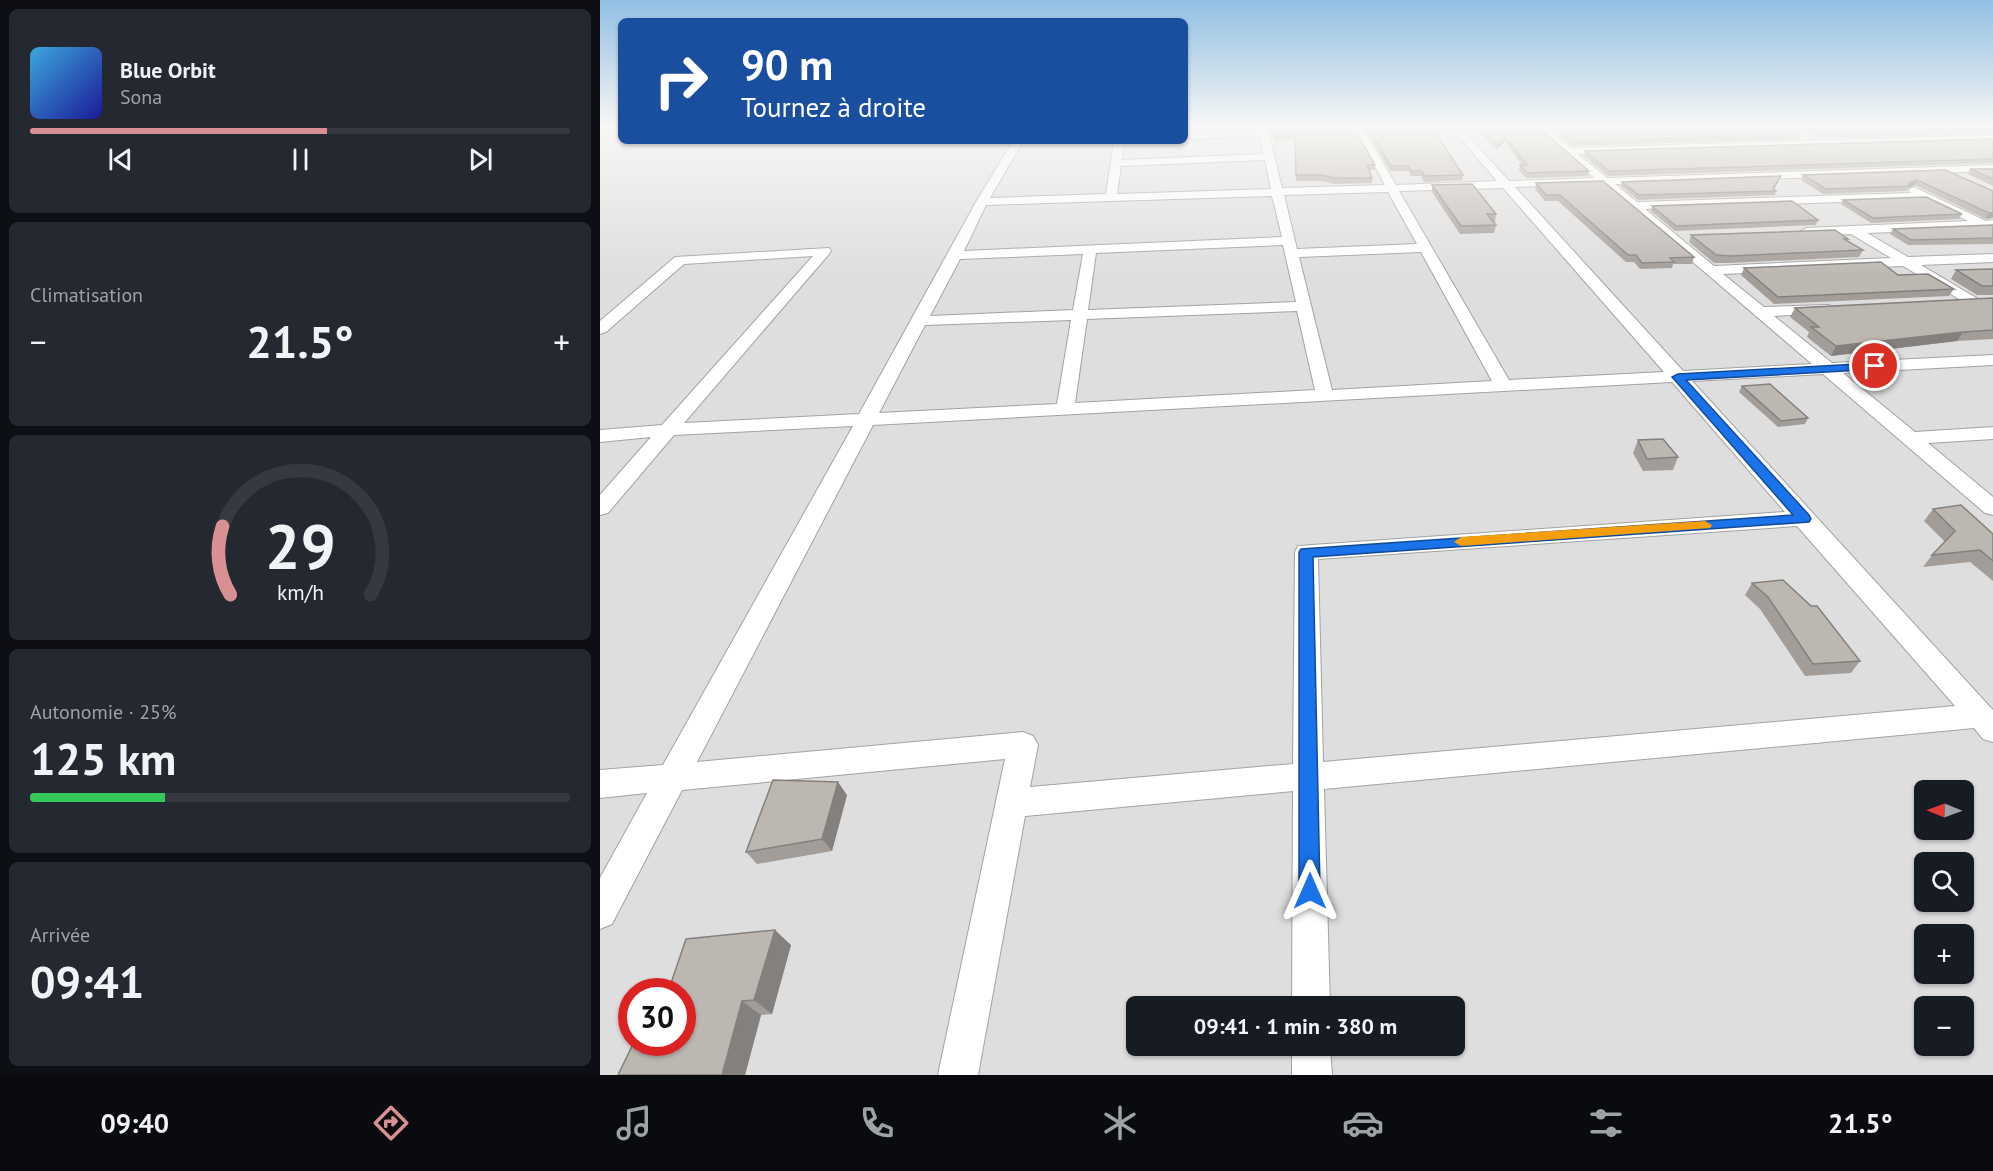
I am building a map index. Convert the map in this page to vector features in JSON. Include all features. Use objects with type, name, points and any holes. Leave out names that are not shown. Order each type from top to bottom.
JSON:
[{"type":"street","points":[[600,912],[997,176]]},
{"type":"street","points":[[1111,198],[1114,176]]},
{"type":"street","points":[[1274,176],[1325,396]]},
{"type":"street","points":[[1385,176],[1503,386]]},
{"type":"street","points":[[1498,176],[1987,723]]},
{"type":"street","points":[[1598,176],[1993,508]]},
{"type":"street","points":[[982,202],[1764,176]]},
{"type":"street","points":[[1885,176],[1990,226]]},
{"type":"street","points":[[1957,176],[1963,179]]},
{"type":"street","points":[[1635,206],[1925,196]]},
{"type":"street","points":[[1796,232],[1990,226]]},
{"type":"street","points":[[1853,230],[1993,314]]},
{"type":"street","points":[[1671,237],[1694,236]]},
{"type":"street","points":[[955,255],[1090,249],[1426,248]]},
{"type":"street","points":[[1065,409],[1090,249]]},
{"type":"street","points":[[600,329],[680,260],[824,251],[600,508]]},
{"type":"street","points":[[1710,270],[1993,258]]},
{"type":"street","points":[[1949,303],[1993,300]]},
{"type":"street","points":[[919,321],[1304,306]]},
{"type":"street","points":[[1760,312],[1842,308]]},
{"type":"street","points":[[600,436],[668,430],[1993,360]]},
{"type":"street","points":[[1910,438],[1993,433]]},
{"type":"street","points":[[1311,996],[1306,552],[1804,519]]},
{"type":"street","points":[[1012,803],[1308,776],[1987,723]]},
{"type":"street","points":[[600,784],[1023,745],[958,1075]]},
{"type":"street","points":[[1311,1056],[1312,1075]]},
{"type":"shaded area","points":[[600,176],[1993,176],[1993,1075],[600,1075]]},
{"type":"building","points":[[1327,176],[1371,176],[1372,178]]},
{"type":"building","points":[[1781,176],[1773,188],[1776,191],[1639,195],[1622,182]]},
{"type":"building","points":[[1805,176],[1959,176],[1993,191],[1993,213],[1917,180],[1909,183],[1909,186],[1826,189]]},
{"type":"building","points":[[1603,181],[1694,257],[1670,258],[1674,262],[1642,263],[1636,255],[1628,255],[1560,195],[1546,195],[1536,183]]},
{"type":"building","points":[[1472,184],[1496,214],[1487,214],[1496,225],[1461,226],[1432,185]]},
{"type":"building","points":[[1926,197],[1962,214],[1873,218],[1843,200]]},
{"type":"building","points":[[1792,201],[1818,220],[1676,226],[1652,206]]},
{"type":"building","points":[[1993,225],[1993,238],[1911,240],[1893,229]]},
{"type":"building","points":[[1835,230],[1848,239],[1844,239],[1863,250],[1716,255],[1691,235]]},
{"type":"building","points":[[1881,262],[1898,275],[1928,274],[1954,289],[1778,297],[1744,268]]},
{"type":"building","points":[[1993,269],[1993,286],[1982,286],[1956,270]]},
{"type":"building","points":[[1993,298],[1993,330],[1836,346],[1811,327],[1819,327],[1795,308]]},
{"type":"building","points":[[1770,384],[1808,418],[1781,421],[1742,386]]},
{"type":"building","points":[[1663,439],[1678,457],[1647,459],[1638,440]]},
{"type":"building","points":[[1961,505],[1993,534],[1993,561],[1980,550],[1932,555],[1955,531],[1933,509]]},
{"type":"building","points":[[1783,580],[1811,606],[1817,606],[1860,661],[1813,664],[1768,597],[1752,583]]},
{"type":"building","points":[[773,780],[838,782],[822,839],[746,852]]},
{"type":"building","points":[[775,930],[754,1000],[742,1001],[722,1075],[618,1075],[627,1056],[696,1056],[696,978],[673,978],[686,939]]},
{"type":"slow traffic","points":[[1461,542],[1705,525]]},
{"type":"route","points":[[1310,891],[1306,552],[1804,519],[1678,377],[1875,366]]}]
